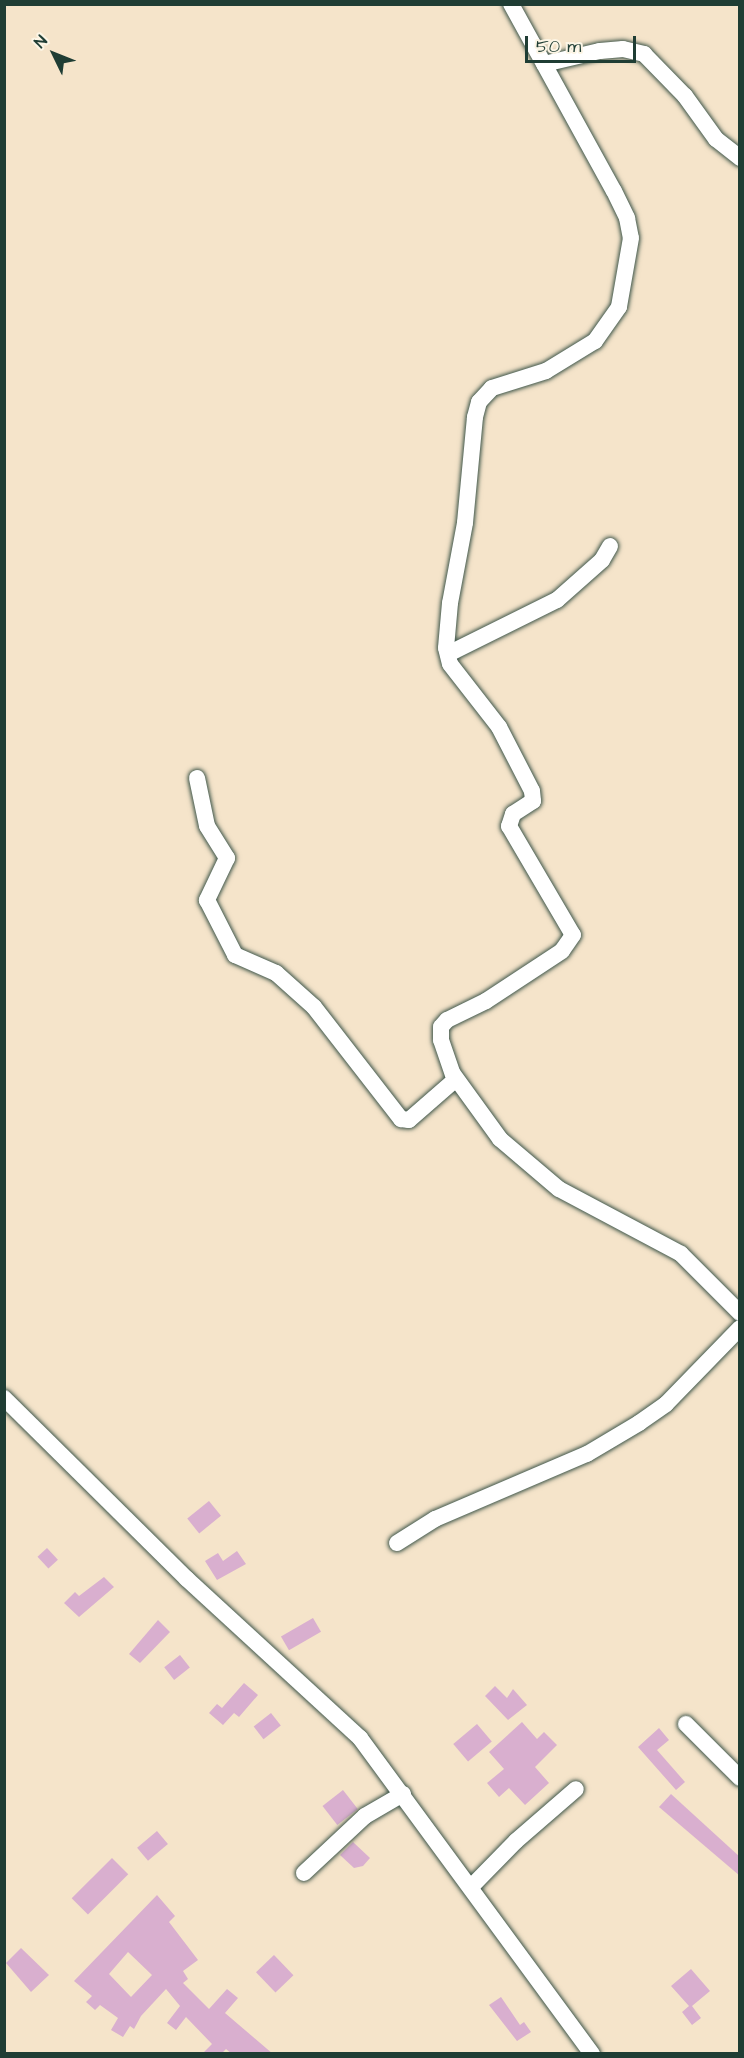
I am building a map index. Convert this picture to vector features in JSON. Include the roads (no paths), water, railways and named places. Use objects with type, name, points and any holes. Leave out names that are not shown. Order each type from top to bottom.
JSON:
[{"type":"street","points":[[512,4],[627,218],[631,238],[627,273],[618,307],[595,341],[546,371],[492,388],[479,402],[465,523],[446,630],[448,654],[464,686],[499,727],[532,790],[533,801],[513,814],[509,826],[573,935],[562,951],[486,1001],[443,1023],[440,1030],[444,1056],[456,1079],[500,1139],[559,1189],[681,1254],[740,1312]]},
{"type":"street","points":[[544,64],[600,51],[624,49],[644,54],[685,96],[716,139],[740,158]]},
{"type":"street","points":[[448,654],[557,600],[602,560],[610,546]]},
{"type":"street","points":[[197,778],[207,826],[227,858],[207,900],[235,955],[276,973],[308,1000],[401,1119],[409,1120],[456,1079]]},
{"type":"street","points":[[397,1543],[435,1519],[587,1454],[639,1423],[673,1397],[740,1328]]},
{"type":"street","points":[[4,1398],[187,1579],[360,1738],[404,1794],[592,2054]]},
{"type":"street","points":[[686,1724],[740,1778]]},
{"type":"street","points":[[471,1887],[516,1841],[576,1789]]},
{"type":"street","points":[[304,1873],[365,1816],[404,1794]]}]
